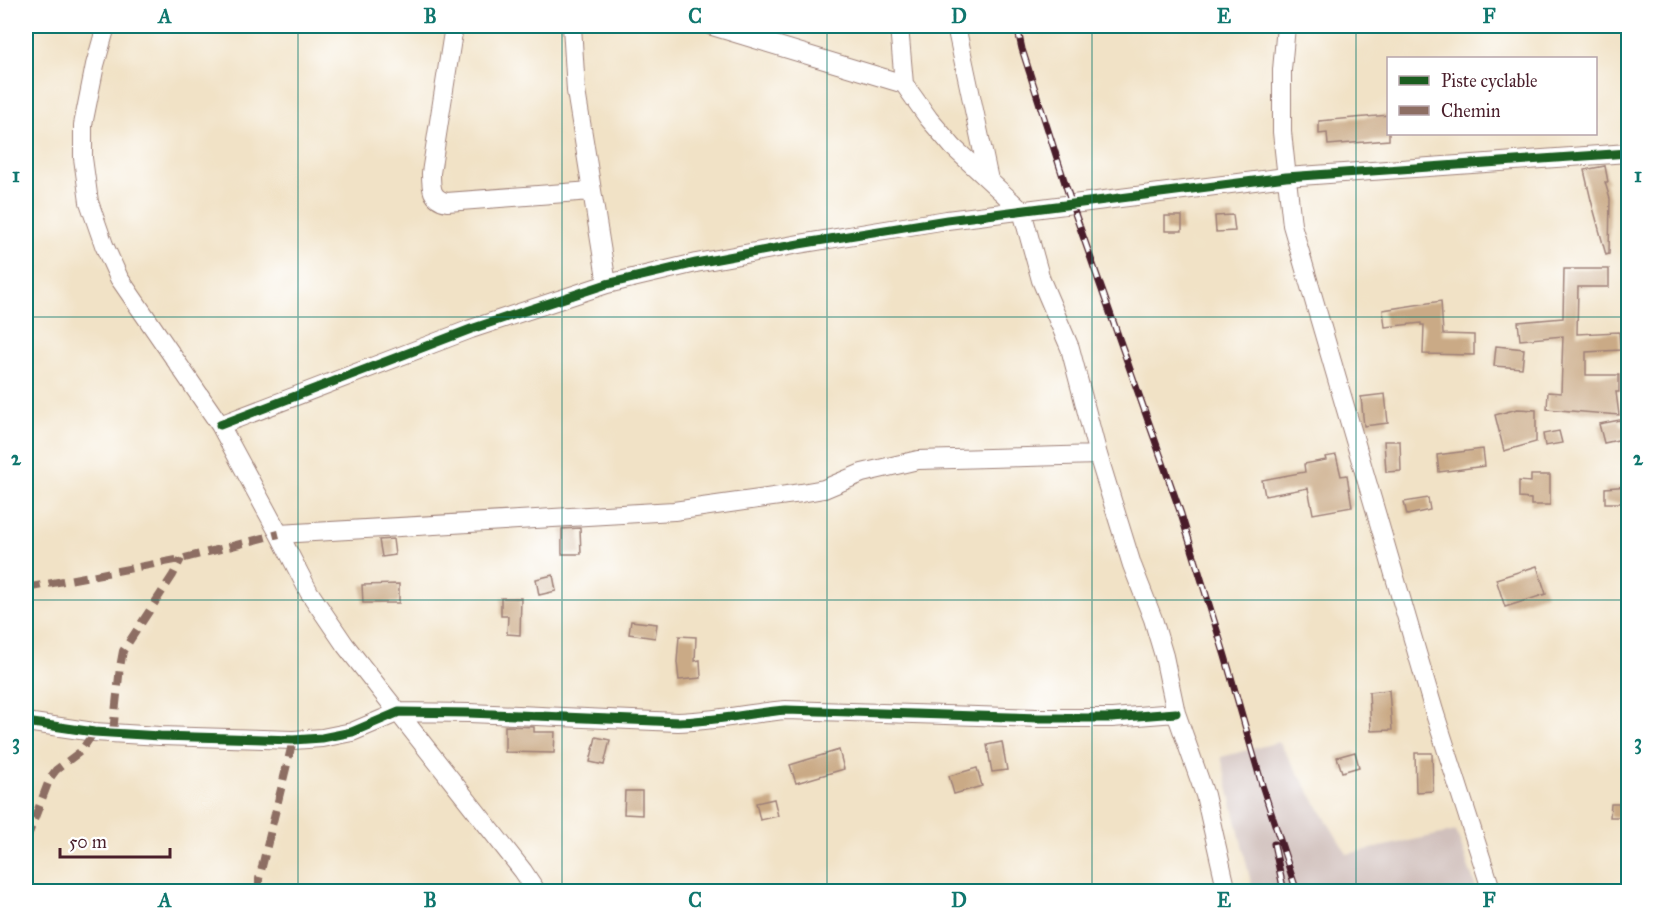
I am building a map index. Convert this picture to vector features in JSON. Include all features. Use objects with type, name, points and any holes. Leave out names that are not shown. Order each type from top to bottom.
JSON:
[{"type":"street","points":[[105,26],[95,64],[84,125],[84,158],[89,202],[104,245],[119,278],[220,425],[309,592],[345,645],[537,891]]},
{"type":"street","points":[[454,26],[431,173],[432,192],[435,197],[447,202],[591,191]]},
{"type":"street","points":[[572,26],[576,91],[607,284]]},
{"type":"street","points":[[712,26],[904,84]]},
{"type":"street","points":[[899,26],[904,84],[941,133],[1022,211],[1041,280],[1070,348],[1098,455],[1132,565],[1153,619],[1164,656],[1176,713],[1205,795],[1227,891]]},
{"type":"street","points":[[956,26],[989,180]]},
{"type":"street","points":[[1286,26],[1282,99],[1286,177],[1292,225],[1434,711],[1492,891]]},
{"type":"street","points":[[220,425],[471,329],[607,284],[696,263],[947,220],[1286,177],[1629,153]]},
{"type":"street","points":[[279,534],[674,511],[824,489],[862,473],[918,460],[1098,455]]},
{"type":"street","points":[[26,722],[94,732],[293,740],[322,738],[352,732],[399,712],[678,722],[710,721],[755,713],[786,711],[1038,718],[1112,718],[1176,713]]},
{"type":"shaded area","points":[[1279,742],[1347,854],[1456,831],[1477,891],[1253,891],[1221,757]]},
{"type":"building","points":[[1387,115],[1389,140],[1328,145],[1327,133],[1319,134],[1319,121]]},
{"type":"building","points":[[1605,166],[1608,182],[1605,182],[1610,199],[1609,254],[1606,255],[1584,170]]},
{"type":"building","points":[[1233,215],[1235,231],[1216,232],[1215,216]]},
{"type":"building","points":[[1165,216],[1182,216],[1182,231],[1165,231]]},
{"type":"building","points":[[1564,269],[1609,269],[1609,287],[1578,287],[1577,334],[1619,332],[1620,350],[1586,352],[1586,375],[1619,375],[1619,392],[1616,392],[1619,415],[1547,409],[1548,392],[1561,393],[1563,336],[1520,340],[1518,322],[1563,318]]},
{"type":"building","points":[[1441,301],[1443,334],[1474,335],[1474,355],[1423,354],[1424,325],[1421,323],[1385,327],[1383,310]]},
{"type":"building","points":[[1496,346],[1524,349],[1522,368],[1494,366]]},
{"type":"building","points":[[1385,394],[1388,423],[1364,426],[1361,397]]},
{"type":"building","points":[[1517,409],[1536,410],[1536,442],[1504,451],[1495,415]]},
{"type":"building","points":[[1620,420],[1627,438],[1604,443],[1599,424]]},
{"type":"building","points":[[1559,431],[1562,443],[1545,446],[1543,434]]},
{"type":"building","points":[[1384,441],[1400,441],[1401,471],[1386,472]]},
{"type":"building","points":[[1483,449],[1485,466],[1439,472],[1437,455]]},
{"type":"building","points":[[1336,455],[1341,476],[1347,475],[1352,507],[1313,514],[1308,488],[1265,496],[1262,480],[1305,472],[1304,464],[1326,460],[1325,457]]},
{"type":"building","points":[[1531,475],[1550,475],[1550,505],[1531,505],[1531,499],[1519,498],[1519,481],[1531,482]]},
{"type":"building","points":[[1629,486],[1629,503],[1605,503],[1605,488]]},
{"type":"building","points":[[1428,498],[1430,510],[1407,515],[1404,502]]},
{"type":"building","points":[[580,528],[581,554],[562,554],[562,529]]},
{"type":"building","points":[[393,539],[395,555],[382,557],[379,540]]},
{"type":"building","points":[[1537,566],[1546,594],[1505,607],[1496,579]]},
{"type":"building","points":[[553,575],[556,591],[539,595],[536,579]]},
{"type":"building","points":[[399,584],[399,603],[363,603],[362,585]]},
{"type":"building","points":[[501,598],[521,598],[520,635],[507,634],[508,616],[501,616]]},
{"type":"building","points":[[631,621],[657,624],[655,638],[629,634]]},
{"type":"building","points":[[679,636],[696,637],[695,661],[700,660],[701,678],[679,680],[677,662]]},
{"type":"building","points":[[1389,690],[1392,730],[1371,731],[1369,692]]},
{"type":"building","points":[[505,726],[534,727],[534,732],[555,732],[554,753],[505,752]]},
{"type":"building","points":[[596,737],[610,740],[604,765],[590,762]]},
{"type":"building","points":[[1002,742],[1007,770],[992,772],[987,745]]},
{"type":"building","points":[[839,750],[844,769],[796,783],[790,765]]},
{"type":"building","points":[[1355,752],[1359,767],[1342,772],[1337,757]]},
{"type":"building","points":[[1415,753],[1432,753],[1433,791],[1416,792]]},
{"type":"building","points":[[977,768],[982,786],[954,794],[949,776]]},
{"type":"building","points":[[625,791],[642,791],[642,815],[624,814]]},
{"type":"building","points":[[774,799],[778,816],[760,820],[756,803]]},
{"type":"building","points":[[1611,804],[1629,804],[1629,817],[1610,817]]},
{"type":"railway","points":[[1017,26],[1022,49],[1072,205],[1181,514],[1262,785],[1297,892]]},
{"type":"railway","points":[[1274,844],[1284,892]]},
{"type":"marked path","points":[[26,588],[181,559],[279,534]]},
{"type":"marked path","points":[[113,732],[123,651],[181,559]]},
{"type":"marked path","points":[[26,841],[50,778],[56,770],[81,751],[94,732]]},
{"type":"marked path","points":[[259,892],[259,879],[293,740]]},
{"type":"cycle path","points":[[220,425],[471,329],[607,284],[696,263],[947,220],[1286,177],[1628,153]]},
{"type":"cycle path","points":[[26,722],[94,732],[293,740],[322,738],[352,732],[399,712],[678,722],[786,710],[1038,718],[1112,718],[1176,713]]}]
